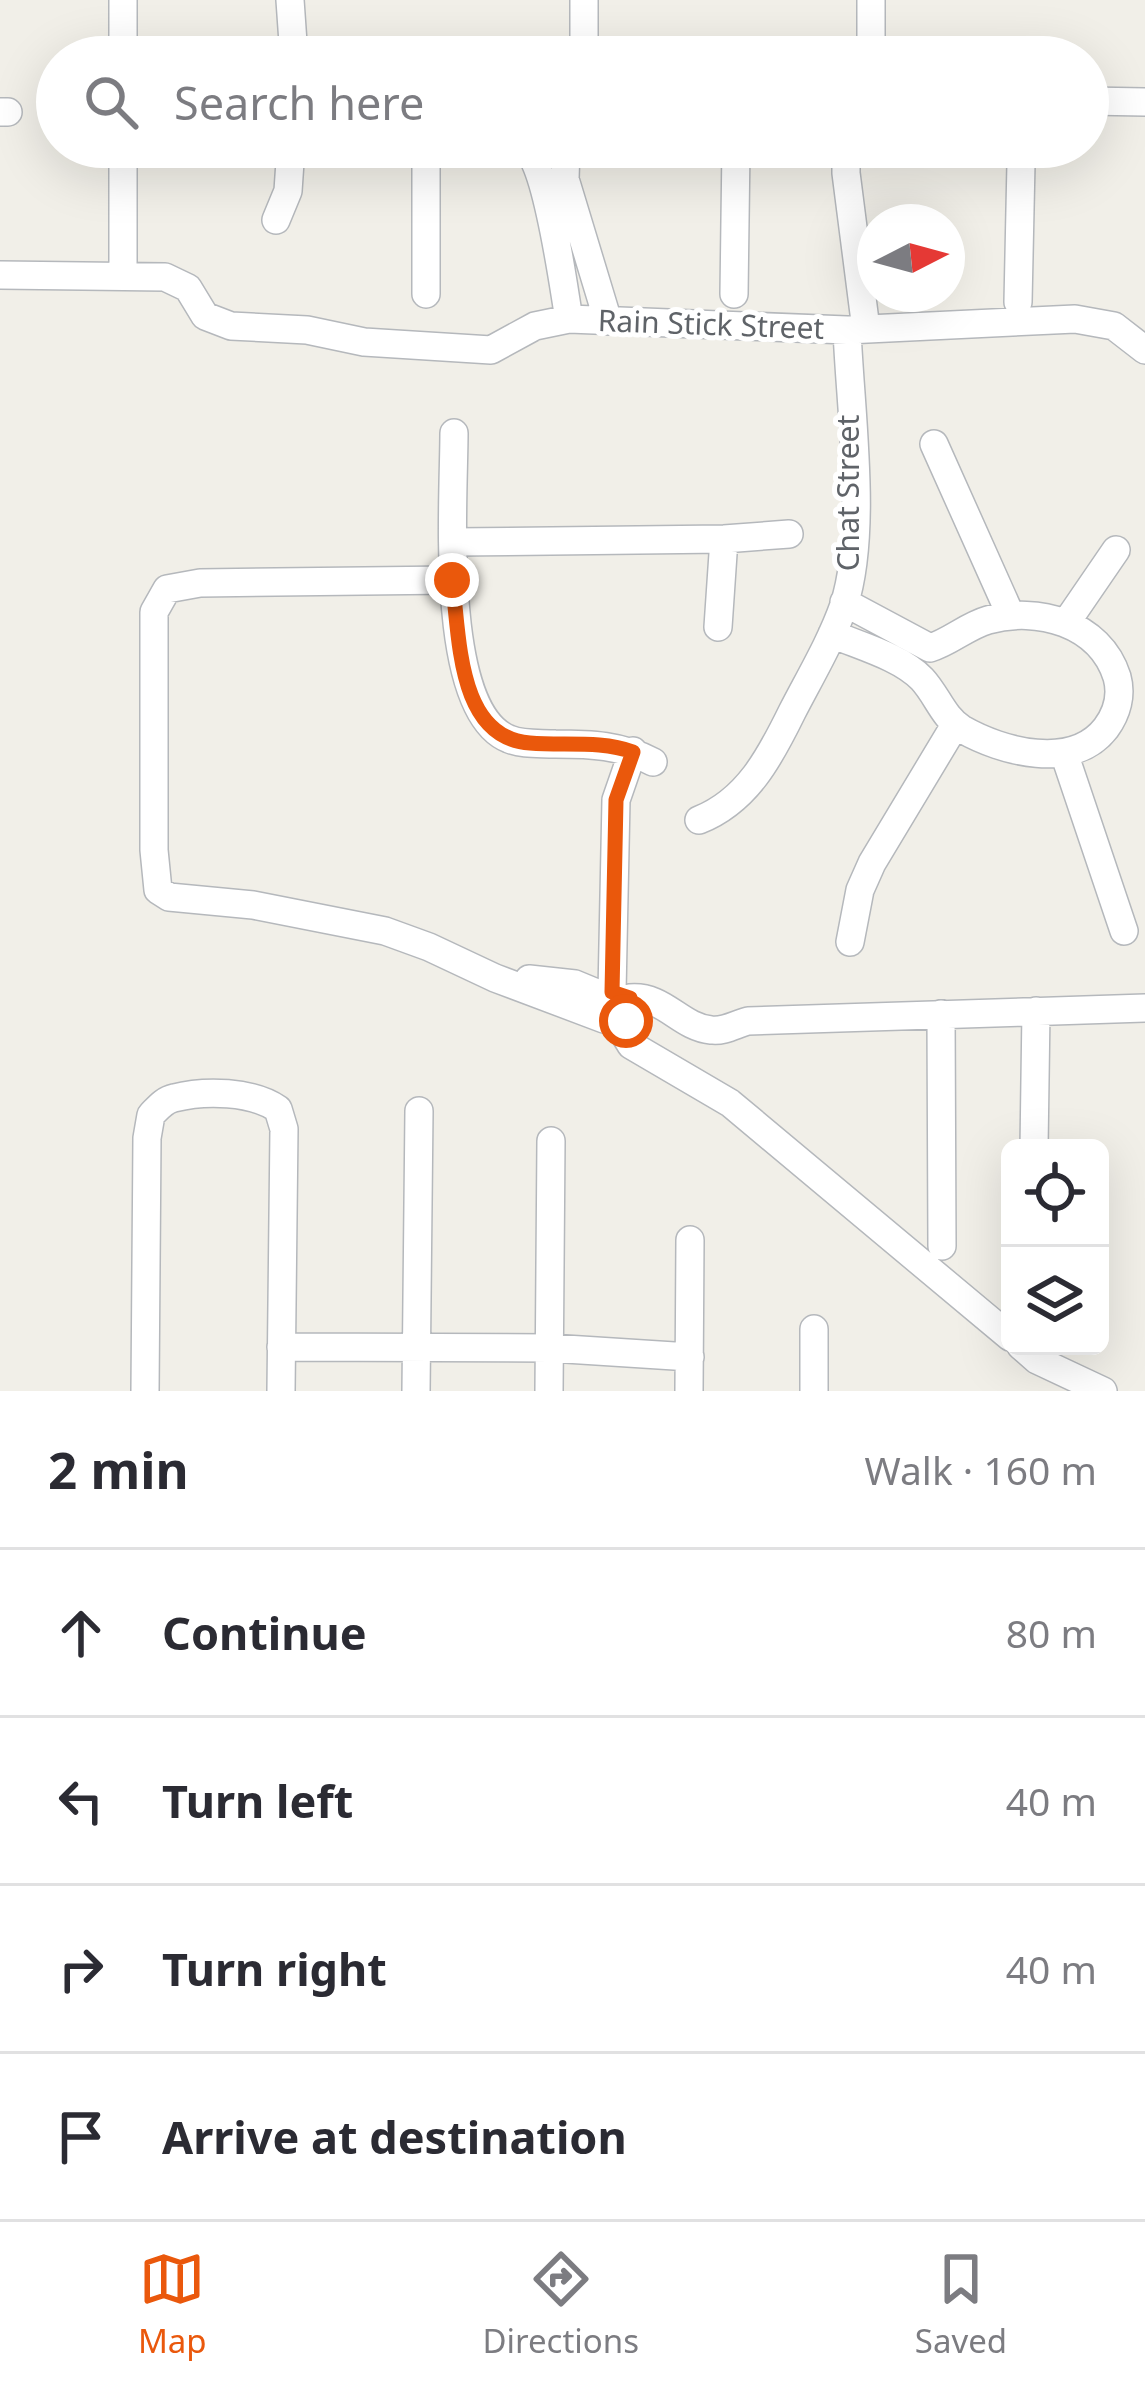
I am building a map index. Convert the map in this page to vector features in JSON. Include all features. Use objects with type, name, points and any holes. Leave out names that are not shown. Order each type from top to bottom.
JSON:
[{"type":"street","points":[[123,0],[123,36]]},
{"type":"street","points":[[290,0],[293,36]]},
{"type":"street","points":[[584,0],[584,36]]},
{"type":"street","points":[[871,0],[871,36]]},
{"type":"street","points":[[1109,101],[1145,102]]},
{"type":"street","points":[[0,275],[123,276],[123,168]]},
{"type":"street","points":[[276,220],[289,168]]},
{"type":"street","points":[[426,168],[426,293]]},
{"type":"street","points":[[538,168],[569,319]]},
{"type":"street","points":[[565,168],[608,321]]},
{"type":"street","points":[[734,294],[736,168]]},
{"type":"street","name":"Chat Street","points":[[699,820],[730,806],[747,788],[784,730],[844,602],[853,553],[856,329],[846,168]]},
{"type":"street","points":[[1018,302],[1021,168]]},
{"type":"street","name":"Rain Stick Street","points":[[123,276],[178,280],[205,316],[231,326],[307,330],[364,342],[490,350],[535,326],[569,319],[856,329],[1075,319],[1114,326],[1145,350]]},
{"type":"street","points":[[454,434],[452,580],[472,698],[495,731],[525,743],[585,744],[643,756],[616,800],[614,1006],[631,1046],[730,1102],[1001,1328]]},
{"type":"street","points":[[934,444],[1010,616]]},
{"type":"street","points":[[454,542],[789,534]]},
{"type":"street","points":[[718,627],[724,539]]},
{"type":"street","points":[[1066,623],[1116,550]]},
{"type":"street","points":[[452,580],[200,583],[167,589],[154,612],[154,877],[158,890],[169,897],[253,905],[385,931],[495,978],[575,984],[614,1006],[660,1002],[697,1026],[717,1030],[748,1021],[1145,1008]]},
{"type":"street","points":[[832,634],[918,675],[956,725],[1008,747],[1064,752],[1091,744],[1114,717],[1119,684],[1107,654],[1095,640],[1066,623],[1010,616],[968,627],[930,648],[844,602]]},
{"type":"street","points":[[866,649],[878,621]]},
{"type":"street","points":[[850,942],[860,890],[872,862],[956,725]]},
{"type":"street","points":[[1064,752],[1124,931]]},
{"type":"street","points":[[1034,1139],[1036,1011]]},
{"type":"street","points":[[941,1014],[942,1246]]},
{"type":"street","points":[[145,1391],[151,1115],[174,1098],[261,1097],[278,1109],[284,1129],[281,1391]]},
{"type":"street","points":[[416,1391],[419,1112]]},
{"type":"street","points":[[549,1391],[551,1141]]},
{"type":"street","points":[[689,1391],[690,1240]]},
{"type":"street","points":[[814,1329],[814,1391]]},
{"type":"street","points":[[281,1347],[550,1348],[690,1357]]},
{"type":"street","points":[[1039,1355],[1103,1391]]},
{"type":"route","points":[[452,580],[472,698],[495,731],[525,743],[615,746],[633,752],[616,800],[612,845],[612,992],[630,998],[632,1015],[626,1021]]}]
